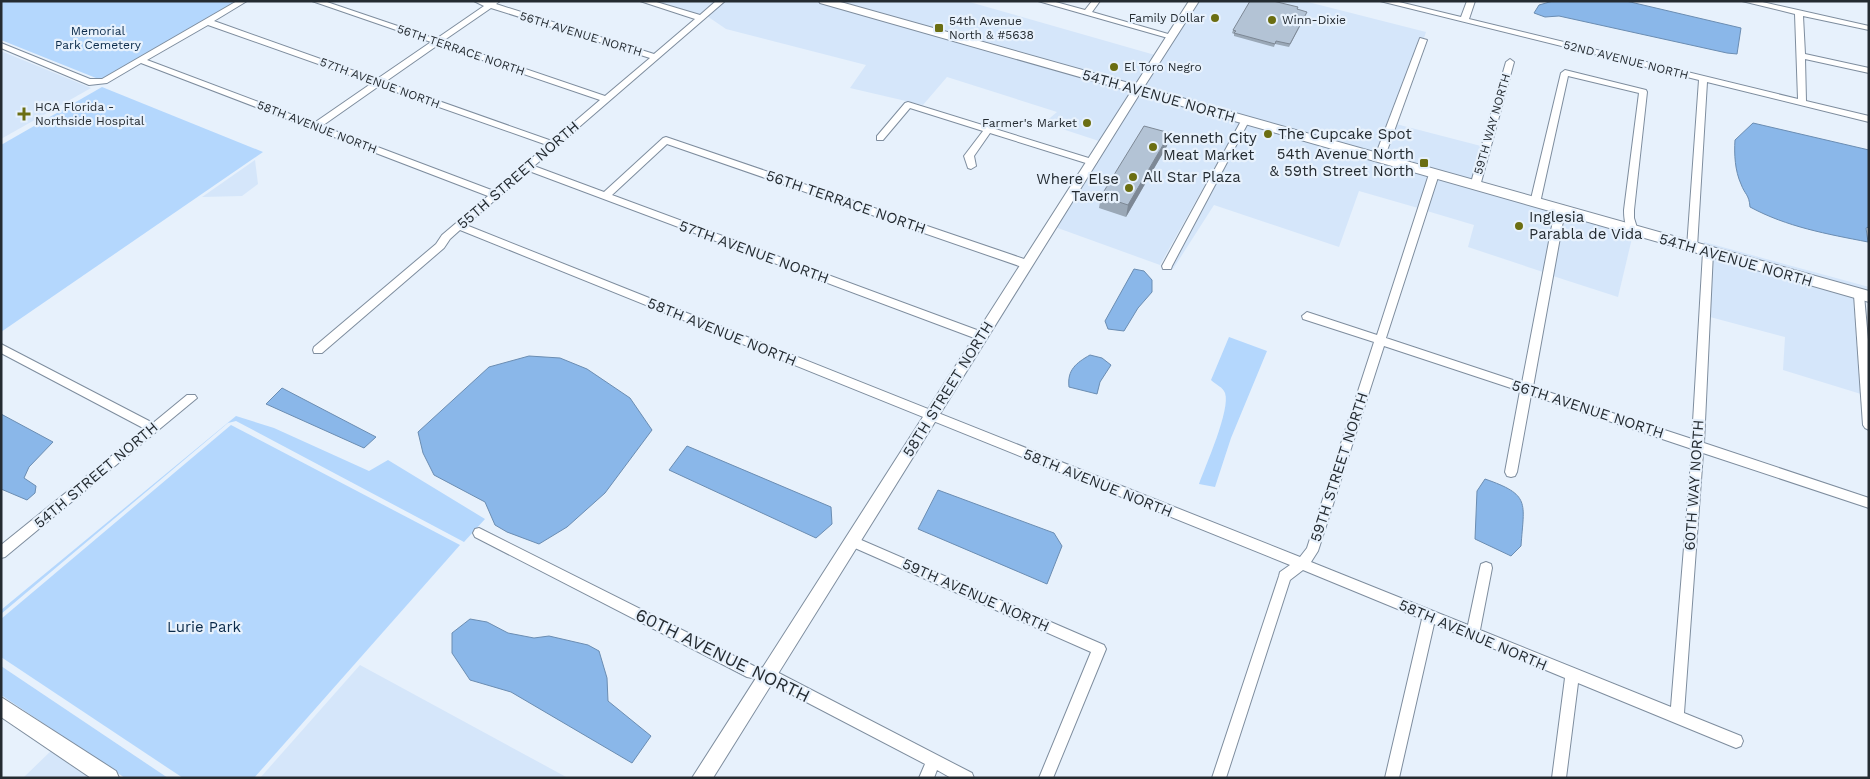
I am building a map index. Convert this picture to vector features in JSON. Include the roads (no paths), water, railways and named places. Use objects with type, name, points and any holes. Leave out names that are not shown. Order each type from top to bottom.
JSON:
[{"type":"main road","name":"54TH AVENUE NORTH","points":[[824,1],[1864,296]]},
{"type":"street","points":[[1,45],[89,82],[99,82],[243,1]]},
{"type":"street","name":"56TH TERRACE NORTH","points":[[316,1],[606,99]]},
{"type":"street","name":"56TH AVENUE NORTH","points":[[478,1],[493,3],[656,57]]},
{"type":"street","points":[[644,1],[701,18]]},
{"type":"street","name":"55TH STREET NORTH","points":[[318,350],[440,246],[446,237],[494,194],[721,1]]},
{"type":"street","points":[[1042,1],[1171,36]]},
{"type":"street","points":[[1087,13],[1096,1]]},
{"type":"street","name":"58TH STREET NORTH","points":[[702,778],[1194,1]]},
{"type":"street","name":"52ND AVENUE NORTH","points":[[1384,1],[1869,118]]},
{"type":"street","points":[[1464,21],[1471,1]]},
{"type":"street","points":[[1746,1],[1869,28]]},
{"type":"street","points":[[315,126],[493,3]]},
{"type":"street","points":[[1799,13],[1802,102]]},
{"type":"street","name":"57TH AVENUE NORTH","points":[[208,22],[552,144]]},
{"type":"street","points":[[1379,159],[1423,40]]},
{"type":"street","points":[[1801,56],[1869,71]]},
{"type":"street","name":"58TH AVENUE NORTH","points":[[141,60],[494,194]]},
{"type":"street","name":"59TH WAY NORTH","points":[[1475,186],[1510,62]]},
{"type":"street","points":[[1536,203],[1565,73],[1643,92],[1628,210],[1633,231]]},
{"type":"street","points":[[1692,247],[1703,78]]},
{"type":"street","points":[[880,138],[908,105],[1092,162]]},
{"type":"street","points":[[1167,266],[1245,120]]},
{"type":"street","points":[[971,166],[968,156],[988,130]]},
{"type":"street","name":"56TH TERRACE NORTH","points":[[606,196],[666,140],[1026,264]]},
{"type":"street","name":"57TH AVENUE NORTH","points":[[527,167],[981,336]]},
{"type":"street","name":"59TH STREET NORTH","points":[[1219,778],[1285,576],[1302,564],[1312,551],[1434,174]]},
{"type":"street","points":[[1511,472],[1560,210]]},
{"type":"street","name":"58TH AVENUE NORTH","points":[[459,226],[1302,564],[1572,676],[1736,741]]},
{"type":"street","name":"60TH WAY NORTH","points":[[1677,717],[1698,446],[1708,252]]},
{"type":"street","points":[[1864,296],[1869,425]]},
{"type":"street","name":"56TH AVENUE NORTH","points":[[1306,316],[1869,503]]},
{"type":"street","points":[[1,348],[149,426],[151,430]]},
{"type":"street","name":"54TH STREET NORTH","points":[[1,553],[192,398]]},
{"type":"street","name":"60TH AVENUE NORTH","points":[[479,533],[752,672],[768,675],[967,778]]},
{"type":"street","name":"59TH AVENUE NORTH","points":[[852,541],[1100,650],[1046,778]]},
{"type":"street","points":[[1473,634],[1486,568]]},
{"type":"street","points":[[1392,778],[1429,616]]},
{"type":"street","points":[[1559,778],[1572,676]]},
{"type":"street","points":[[1,706],[109,778]]},
{"type":"street","points":[[926,778],[934,761]]},
{"type":"place","name":"Family Dollar","points":[[1215,18]]},
{"type":"place","name":"Winn-Dixie","points":[[1272,20]]},
{"type":"place","name":"54th Avenue North & #5638","points":[[939,28]]},
{"type":"place","name":"El Toro Negro","points":[[1114,67]]},
{"type":"place","name":"HCA Florida - Northside Hospital","points":[[24,114]]},
{"type":"place","name":"Farmer's Market","points":[[1087,123]]},
{"type":"place","name":"The Cupcake Spot","points":[[1268,134]]},
{"type":"place","name":"Kenneth City Meat Market","points":[[1153,147]]},
{"type":"place","name":"54th Avenue North & 59th Street North","points":[[1424,163]]},
{"type":"place","name":"All Star Plaza","points":[[1133,177]]},
{"type":"place","name":"Where Else Tavern","points":[[1129,188]]},
{"type":"place","name":"Inglesia Parabla de Vida","points":[[1519,226]]},
{"type":"park label","name":"Memorial Park Cemetery","points":[[98,38]]},
{"type":"park label","name":"Lurie Park","points":[[204,627]]}]
